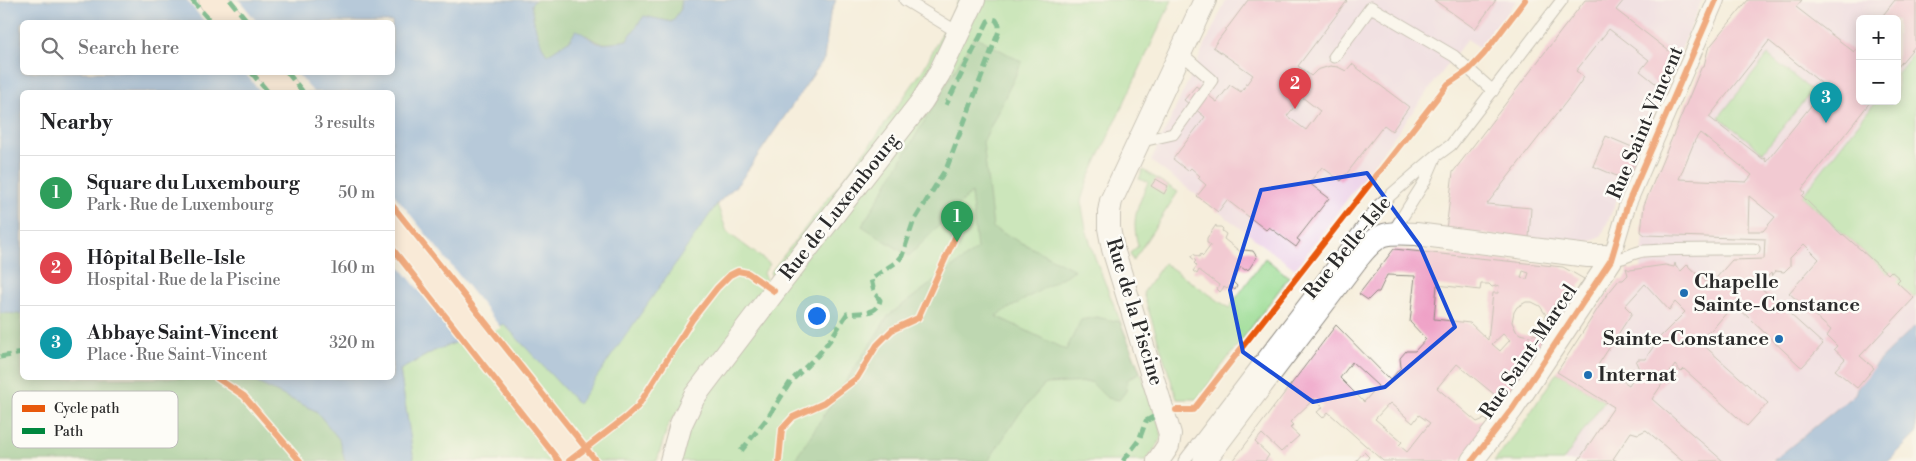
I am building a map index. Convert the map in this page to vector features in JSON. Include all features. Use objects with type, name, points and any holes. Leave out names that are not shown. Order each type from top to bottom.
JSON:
[{"type":"main road","points":[[213,0],[229,20]]},
{"type":"main road","points":[[273,75],[285,90]]},
{"type":"main road","points":[[395,229],[581,461]]},
{"type":"street","name":"Rue de Luxembourg","points":[[672,461],[681,424],[694,397],[922,101],[939,74],[974,0]]},
{"type":"street","name":"Rue de la Piscine","points":[[1158,461],[1168,446],[1170,434],[1113,249],[1109,228],[1109,212],[1138,142],[1205,0]]},
{"type":"street","name":"Rue Saint-Vincent","points":[[1610,260],[1628,203],[1716,0]]},
{"type":"street","points":[[1388,233],[1416,234],[1588,256],[1605,256],[1610,260]]},
{"type":"street","name":"Rue Belle-Isle","points":[[1204,461],[1371,242],[1388,233]]},
{"type":"street","name":"Rue Saint-Marcel","points":[[1472,461],[1512,409],[1610,260]]},
{"type":"lane","points":[[905,0],[958,32]]},
{"type":"lane","name":"Rue Belle-Isle","points":[[1184,461],[1379,205],[1451,145],[1562,0]]},
{"type":"lane","points":[[1334,57],[1371,7],[1454,56],[1492,91]]},
{"type":"lane","points":[[1138,142],[1173,134],[1212,80],[1181,53]]},
{"type":"lane","points":[[1388,233],[1425,181],[1436,156]]},
{"type":"lane","points":[[1610,260],[1621,260],[1640,252],[1673,249],[1754,249]]},
{"type":"highlighted area","points":[[1367,173],[1420,246],[1455,327],[1385,387],[1313,402],[1243,352],[1230,290],[1261,190]]},
{"type":"shaded area","points":[[1226,0],[1517,0],[1480,48],[1467,39],[1295,269],[1151,161]]},
{"type":"shaded area","points":[[1585,0],[1702,0],[1602,235],[1592,241],[1563,242],[1446,230],[1453,172]]},
{"type":"shaded area","points":[[1748,0],[1912,0],[1916,17],[1916,325],[1874,368],[1855,394],[1773,461],[1494,461],[1521,427],[1606,296],[1623,280],[1630,270],[1641,269],[1644,235],[1641,232],[1644,205],[1702,66],[1704,66],[1708,49]]},
{"type":"green space","points":[[535,0],[681,0],[681,9],[672,22],[644,16],[627,40],[601,43],[587,35],[570,40],[547,55],[533,17],[531,4]]},
{"type":"green space","points":[[959,0],[1172,0],[1087,182],[1081,201],[1086,229],[1094,255],[1153,404],[1162,436],[1156,447],[1146,461],[672,461],[674,448],[779,285],[770,273],[875,138],[924,68]]},
{"type":"green space","points":[[975,36],[1022,62],[983,142],[993,228],[1075,270],[996,316],[1066,350],[1081,320],[1096,317],[1120,322],[1140,372],[1127,380],[1126,391],[1119,400],[1107,398],[1091,382],[1045,384],[1020,413],[988,461],[794,461],[889,315],[977,249],[971,193],[909,256],[862,226]]},
{"type":"green space","points":[[1916,50],[1916,296],[1914,298],[1802,196],[1873,105],[1901,105],[1901,69]]},
{"type":"green space","points":[[1768,55],[1812,91],[1763,152],[1719,117]]},
{"type":"green space","points":[[1143,170],[1178,192],[1133,261],[1130,253],[1138,246],[1135,228],[1136,213],[1148,182],[1139,179]]},
{"type":"green space","points":[[717,204],[727,232],[770,264],[763,274],[771,286],[668,425],[657,461],[414,461],[400,370],[434,351],[680,255]]},
{"type":"green space","points":[[1265,258],[1289,277],[1197,399],[1177,399],[1143,293],[1164,263],[1229,308]]},
{"type":"green space","points":[[0,313],[20,314],[20,380],[251,380],[316,411],[339,439],[345,461],[0,461]]},
{"type":"green space","points":[[1557,372],[1604,401],[1563,461],[1494,461],[1521,427]]},
{"type":"water","points":[[11,0],[535,0],[531,4],[533,17],[547,55],[570,40],[576,30],[601,44],[627,40],[644,16],[672,22],[681,9],[681,0],[836,0],[830,15],[824,59],[739,183],[717,204],[578,404],[504,324],[434,351],[400,370],[414,461],[345,461],[339,439],[316,411],[251,380],[395,380],[395,90],[20,90],[20,314],[0,313],[0,2]]},
{"type":"water","points":[[1916,325],[1916,434],[1889,461],[1773,461],[1855,394],[1865,377],[1891,348]]},
{"type":"pier","points":[[187,0],[239,0],[255,20],[203,20]]},
{"type":"pier","points":[[247,75],[299,75],[311,90],[259,90]]},
{"type":"pier","points":[[395,196],[501,328],[462,343],[395,261]]},
{"type":"building","points":[[1248,0],[1346,0],[1298,66],[1311,76],[1317,70],[1330,66],[1346,71],[1352,64],[1409,107],[1392,131],[1384,125],[1341,181],[1322,167],[1309,183],[1329,198],[1297,239],[1300,241],[1296,247],[1269,227],[1266,230],[1227,200],[1218,212],[1197,196],[1206,185],[1198,178],[1200,176],[1191,168],[1188,171],[1173,159],[1205,117],[1184,100],[1196,86],[1217,102],[1230,85],[1241,92],[1253,75],[1213,47]],"holes":[[[1302,97],[1320,111],[1306,130],[1287,116]]]},
{"type":"building","points":[[1434,0],[1496,0],[1475,29]]},
{"type":"building","points":[[1585,0],[1624,0],[1616,10],[1678,58],[1664,90],[1640,71],[1649,60],[1609,29],[1576,71],[1584,77],[1573,93],[1487,204],[1531,208],[1529,238],[1446,230],[1453,172]]},
{"type":"building","points":[[1748,0],[1802,0],[1796,7],[1854,52],[1856,49],[1856,105],[1868,105],[1802,189],[1805,193],[1802,196],[1842,235],[1888,274],[1891,271],[1900,279],[1897,282],[1914,298],[1860,356],[1874,368],[1857,388],[1835,370],[1845,359],[1834,349],[1837,346],[1827,336],[1831,330],[1789,293],[1819,259],[1804,244],[1790,258],[1790,266],[1784,272],[1776,271],[1772,276],[1771,273],[1759,286],[1823,344],[1802,367],[1734,304],[1711,331],[1699,341],[1768,403],[1747,426],[1684,369],[1681,372],[1675,365],[1652,399],[1723,461],[1682,461],[1646,430],[1638,434],[1631,432],[1613,459],[1617,461],[1578,461],[1614,407],[1557,372],[1606,296],[1619,280],[1623,280],[1628,275],[1626,268],[1630,270],[1665,265],[1674,267],[1675,263],[1676,267],[1681,271],[1688,264],[1709,286],[1732,260],[1764,259],[1765,239],[1645,235],[1641,232],[1644,205],[1702,66],[1704,66],[1708,49]],"holes":[[[1769,41],[1826,87],[1766,162],[1766,158],[1763,159],[1709,117]],[[1700,133],[1752,175],[1746,182],[1679,179],[1695,140]],[[1749,196],[1775,217],[1763,231],[1748,231]],[[1645,284],[1669,310],[1675,302],[1685,312],[1660,337],[1645,359],[1638,359],[1636,362],[1639,369],[1629,385],[1598,365],[1632,313],[1625,306]]]},
{"type":"building","points":[[1895,0],[1916,0],[1916,45],[1901,63],[1901,15],[1883,15]]},
{"type":"building","points":[[1606,136],[1639,150],[1626,180],[1593,166]]},
{"type":"building","points":[[1156,179],[1168,186],[1164,194],[1151,186]]},
{"type":"building","points":[[1216,225],[1216,227],[1221,227],[1222,231],[1226,234],[1224,239],[1242,253],[1244,250],[1253,251],[1257,257],[1249,269],[1245,270],[1241,267],[1234,278],[1233,282],[1237,286],[1235,290],[1230,286],[1227,289],[1224,287],[1220,292],[1217,289],[1219,285],[1199,270],[1197,274],[1193,271],[1197,266],[1194,263],[1196,261],[1191,257],[1193,254],[1199,257],[1201,254],[1203,256],[1211,245],[1207,243],[1207,238]]},
{"type":"building","points":[[1394,249],[1563,267],[1584,279],[1558,320],[1554,321],[1542,341],[1543,345],[1499,411],[1494,403],[1495,395],[1457,364],[1437,388],[1477,422],[1484,419],[1491,422],[1460,461],[1383,461],[1328,412],[1323,418],[1317,412],[1323,407],[1314,399],[1290,422],[1293,425],[1290,428],[1299,436],[1281,452],[1262,434],[1255,442],[1269,455],[1265,461],[1233,461],[1336,325],[1390,380],[1401,367],[1400,358],[1406,351],[1415,351],[1426,339],[1410,322],[1415,276],[1387,275],[1379,292],[1376,292],[1368,300],[1359,294]],"holes":[[[1523,271],[1529,273],[1527,279],[1521,278]],[[1481,284],[1489,284],[1492,287],[1499,285],[1498,293],[1493,293],[1488,340],[1470,323],[1434,319],[1437,285],[1480,290]],[[1526,302],[1532,302],[1540,306],[1546,315],[1543,330],[1530,336],[1520,334],[1516,331],[1512,322],[1517,307]],[[1503,334],[1510,340],[1500,351],[1492,344]],[[1352,362],[1378,386],[1364,402],[1340,378]],[[1390,403],[1413,423],[1419,415],[1430,423],[1407,452],[1399,445],[1402,442],[1375,419]]]},
{"type":"building","points":[[1364,452],[1369,457],[1366,461],[1356,461]]},
{"type":"marked path","points":[[192,0],[209,20]]},
{"type":"marked path","points":[[230,0],[246,20]]},
{"type":"marked path","points":[[741,451],[769,416],[791,381],[818,355],[847,314],[871,311],[878,305],[880,300],[874,292],[871,279],[898,261],[902,256],[913,223],[947,167],[999,31],[999,25],[996,20],[988,21],[946,105]]},
{"type":"marked path","points":[[254,75],[266,90]]},
{"type":"marked path","points":[[289,75],[301,90]]},
{"type":"marked path","points":[[0,357],[20,353]]},
{"type":"marked path","points":[[1123,461],[1139,440],[1146,421],[1157,415]]},
{"type":"cycle path","points":[[1176,410],[1193,410],[1448,84],[1469,70],[1484,54],[1525,0]]},
{"type":"cycle path","points":[[1472,461],[1512,409],[1611,260],[1628,203],[1716,0]]},
{"type":"cycle path","points":[[395,209],[596,461]]},
{"type":"cycle path","points":[[779,461],[782,429],[793,417],[824,403],[857,378],[877,345],[892,330],[918,318],[958,231]]},
{"type":"cycle path","points":[[395,252],[559,461]]},
{"type":"cycle path","points":[[569,461],[638,406],[692,320],[717,288],[730,275],[738,271],[748,273],[774,291]]},
{"type":"cycle path","points":[[220,380],[244,396],[300,461]]},
{"type":"place","name":"Hôpital Belle-Isle","points":[[1295,109]]},
{"type":"place","name":"Abbaye Saint-Vincent","points":[[1826,123]]},
{"type":"place","name":"Square du Luxembourg","points":[[957,242]]},
{"type":"place","name":"Chapelle Sainte-Constance","points":[[1684,293]]},
{"type":"place","name":"Sainte-Constance","points":[[1779,339]]},
{"type":"place","name":"Internat","points":[[1588,375]]}]
